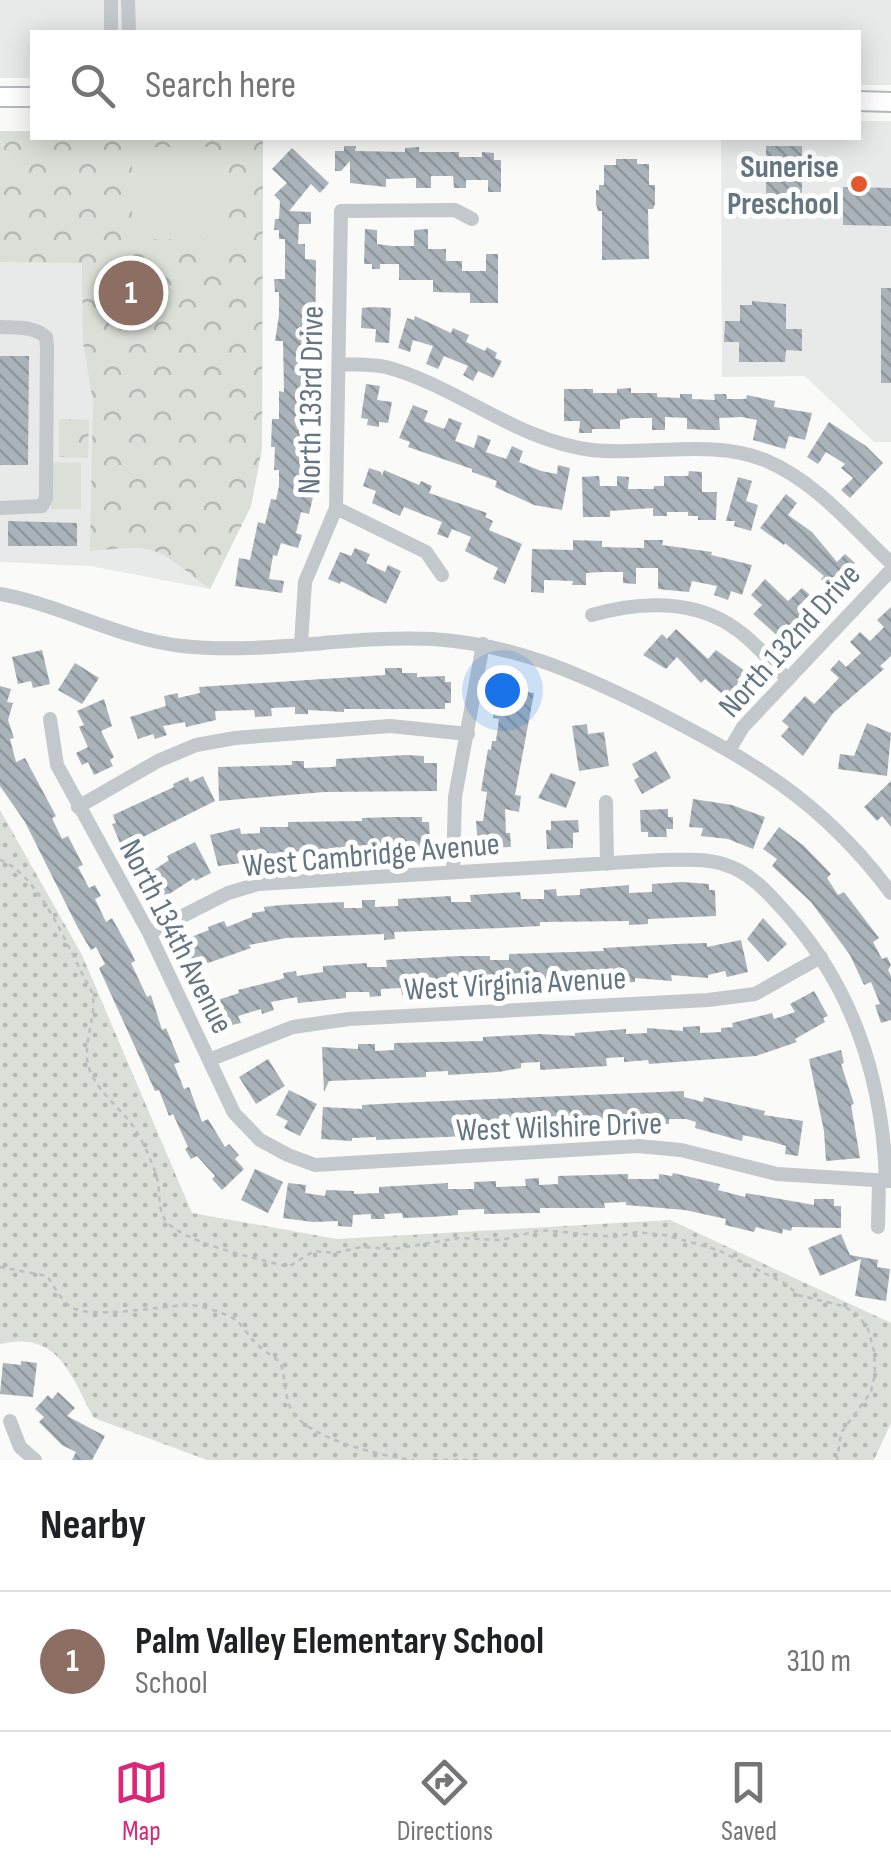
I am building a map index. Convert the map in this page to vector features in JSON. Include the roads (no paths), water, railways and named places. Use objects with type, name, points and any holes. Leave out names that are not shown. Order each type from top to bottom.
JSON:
[{"type":"main road","points":[[0,97],[30,97]]},
{"type":"main road","points":[[861,102],[891,102]]},
{"type":"street","points":[[111,0],[111,30]]},
{"type":"street","points":[[128,0],[129,30]]},
{"type":"street","name":"North 133rd Drive","points":[[301,644],[304,582],[336,508],[341,212],[454,210],[472,219]]},
{"type":"street","points":[[0,328],[40,332],[46,337],[47,347],[46,498],[42,506],[0,508]]},
{"type":"street","points":[[340,364],[383,366],[432,384],[518,426],[592,450],[730,452],[764,459],[801,478],[891,566]]},
{"type":"street","points":[[336,508],[426,552],[442,575]]},
{"type":"street","name":"North 132nd Drive","points":[[730,749],[742,727],[891,566]]},
{"type":"street","points":[[0,594],[135,636],[181,646],[232,648],[395,638],[484,644],[547,660],[730,749],[818,810],[891,894]]},
{"type":"street","points":[[592,615],[622,606],[654,605],[712,616],[749,640],[787,679]]},
{"type":"street","points":[[453,872],[452,818],[484,644]]},
{"type":"street","name":"North 134th Avenue","points":[[50,719],[57,765],[148,934],[234,1113],[244,1126],[288,1155]]},
{"type":"street","points":[[78,807],[158,760],[196,745],[235,738],[390,726],[468,734]]},
{"type":"street","points":[[606,802],[608,864]]},
{"type":"street","name":"West Cambridge Avenue","points":[[148,934],[228,893],[258,884],[694,860],[721,863],[750,877],[821,957]]},
{"type":"street","points":[[821,957],[842,994],[869,1059],[880,1106],[885,1181],[878,1227]]},
{"type":"street","name":"West Virginia Avenue","points":[[209,1060],[294,1027],[350,1020],[755,994],[821,957]]},
{"type":"street","name":"West Wilshire Drive","points":[[288,1155],[316,1164],[638,1146],[681,1150],[777,1174],[885,1181]]},
{"type":"street","points":[[10,1421],[20,1447],[34,1460]]},
{"type":"place","name":"Sunerise Preschool","points":[[859,184]]},
{"type":"place","name":"Palm Valley Elementary School","points":[[131,293]]}]
